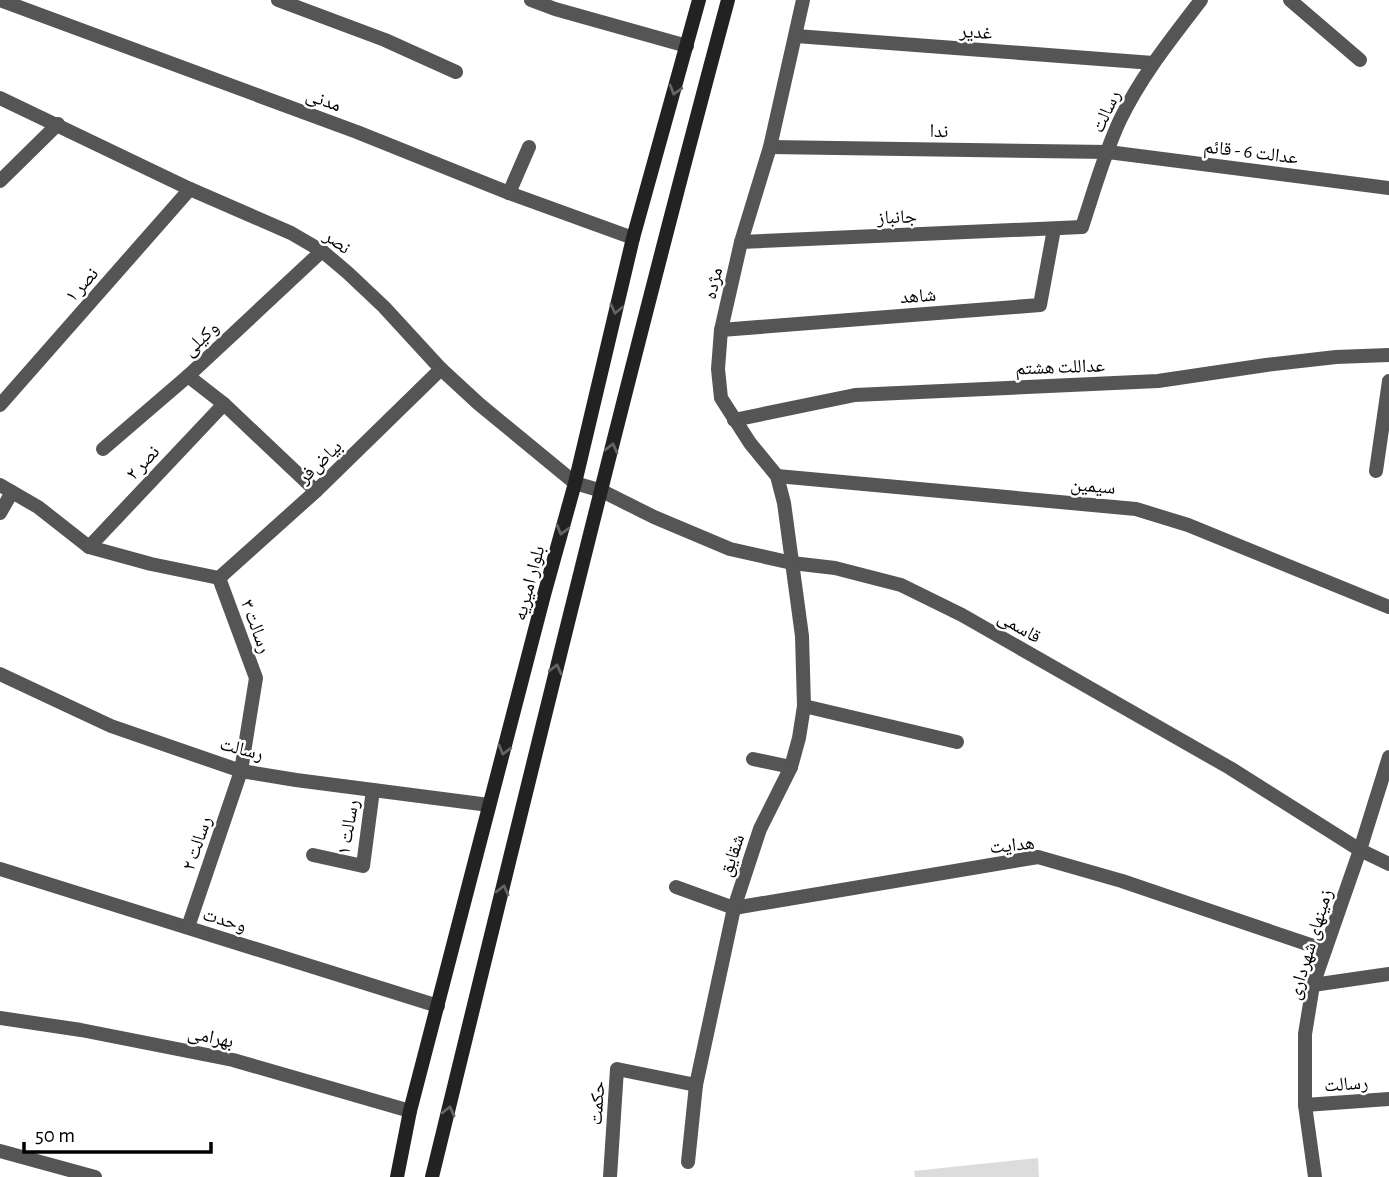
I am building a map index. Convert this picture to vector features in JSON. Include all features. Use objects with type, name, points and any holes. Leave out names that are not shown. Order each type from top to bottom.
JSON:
[{"type":"street","name":"مدنی","points":[[0,0],[19,4],[358,132],[509,193],[633,238]]},
{"type":"street","points":[[278,0],[385,40],[456,72]]},
{"type":"street","points":[[531,0],[687,46]]},
{"type":"street","name":"بلوار امیریه","points":[[397,1177],[410,1111],[575,483],[633,238],[699,0]]},
{"type":"street","points":[[432,1177],[667,229],[728,0]]},
{"type":"street","name":"مژده","points":[[792,564],[790,532],[777,476],[734,420],[721,398],[719,388],[721,330],[741,243],[770,147],[803,0]]},
{"type":"street","name":"رسالت","points":[[1054,229],[1082,227],[1120,120],[1153,64],[1201,0]]},
{"type":"street","points":[[1290,0],[1360,60]]},
{"type":"street","name":"غدیر","points":[[796,36],[1153,64]]},
{"type":"street","name":"نصر","points":[[0,98],[291,233],[321,251],[384,307],[441,369],[479,404],[575,483],[602,491]]},
{"type":"street","points":[[0,181],[58,124]]},
{"type":"street","points":[[509,193],[529,147]]},
{"type":"street","name":"ندا","points":[[770,147],[1108,152]]},
{"type":"street","name":"عدالت 6 - قائم","points":[[1108,152],[1389,188]]},
{"type":"street","name":"نصر ۱","points":[[0,405],[190,188]]},
{"type":"street","name":"جانباز","points":[[741,243],[1054,229]]},
{"type":"street","name":"شاهد","points":[[721,330],[1040,305],[1054,229]]},
{"type":"street","name":"وکیلی","points":[[103,449],[188,376],[321,251]]},
{"type":"street","name":"عداللت هشتم","points":[[734,420],[855,395],[1158,381],[1336,357],[1389,355]]},
{"type":"street","name":"بیاض‌فر","points":[[219,578],[316,491],[441,369]]},
{"type":"street","points":[[188,376],[224,404],[316,491]]},
{"type":"street","points":[[1376,471],[1389,381]]},
{"type":"street","name":"نصر ۲","points":[[89,547],[224,404]]},
{"type":"street","name":"سیمین","points":[[777,476],[1136,509],[1188,524],[1389,607]]},
{"type":"street","points":[[0,513],[6,489],[38,507],[89,547],[150,564],[219,578]]},
{"type":"street","name":"قاسمی","points":[[602,491],[654,517],[730,549],[792,564],[835,568],[901,585],[962,615],[1230,768],[1360,850],[1389,864]]},
{"type":"street","name":"شقایق","points":[[688,1163],[696,1085],[734,908],[761,829],[791,767],[799,738],[804,706],[802,636],[792,564]]},
{"type":"street","name":"رسالت ۳","points":[[219,578],[256,678],[241,771]]},
{"type":"street","name":"رسالت","points":[[0,674],[111,726],[241,771],[489,805]]},
{"type":"street","points":[[804,706],[957,742]]},
{"type":"street","name":"زمینهای شهرداری","points":[[1315,1177],[1305,1105],[1305,1034],[1313,985],[1389,757]]},
{"type":"street","points":[[753,759],[791,767]]},
{"type":"street","name":"رسالت ۲","points":[[188,927],[241,771]]},
{"type":"street","name":"رسالت ۱","points":[[313,855],[363,866],[373,790]]},
{"type":"street","name":"هدایت","points":[[734,908],[1038,857],[1122,881],[1325,950]]},
{"type":"street","name":"وحدت","points":[[0,869],[438,1006]]},
{"type":"street","points":[[676,887],[734,908]]},
{"type":"street","points":[[1313,985],[1389,974]]},
{"type":"street","name":"بهرامی","points":[[0,1018],[81,1030],[233,1060],[410,1111]]},
{"type":"street","name":"حکمت","points":[[610,1177],[617,1069],[696,1085]]},
{"type":"street","name":"رسالت","points":[[1305,1105],[1389,1099]]},
{"type":"street","points":[[0,1151],[95,1177]]},
{"type":"shaded area","points":[[1038,1158],[1039,1177],[915,1177],[914,1171]]}]
